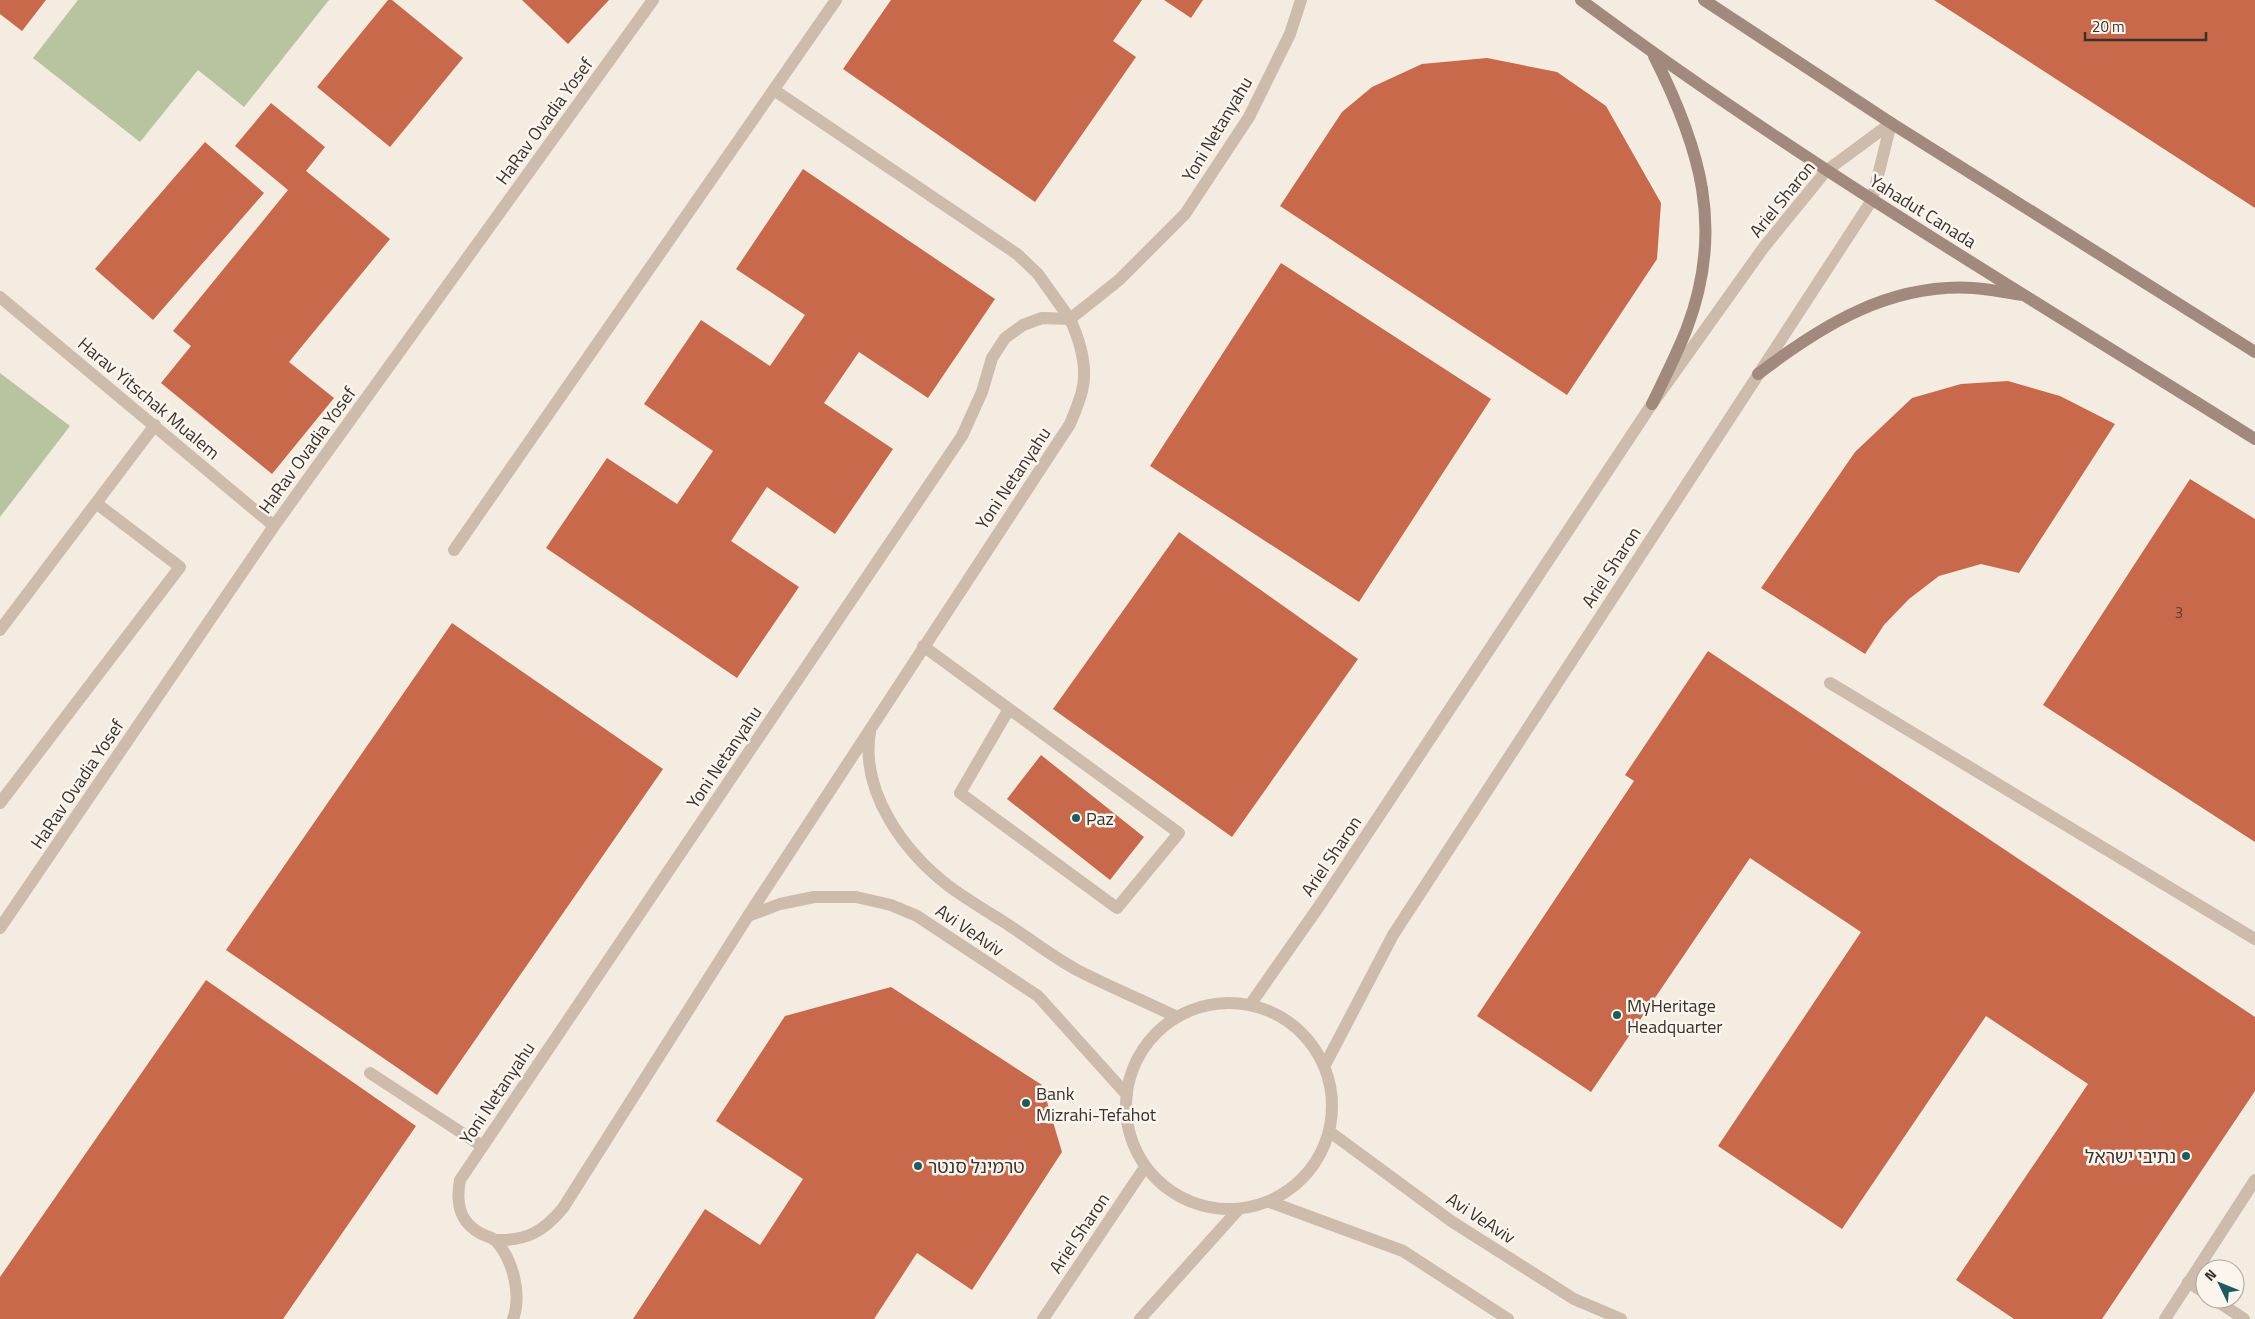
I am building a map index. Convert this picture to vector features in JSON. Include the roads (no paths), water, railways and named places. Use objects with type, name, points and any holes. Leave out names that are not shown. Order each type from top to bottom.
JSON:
[{"type":"main road","name":"Yahadut Canada","points":[[1581,0],[1653,53],[1872,200],[2255,439]]},
{"type":"main road","points":[[1704,0],[1891,123],[2255,352]]},
{"type":"main road","points":[[1652,404],[1687,328],[1698,292],[1705,248],[1706,212],[1696,157],[1677,101],[1653,53]]},
{"type":"main road","points":[[1758,374],[1800,342],[1838,319],[1893,298],[1932,290],[1973,288],[2028,296]]},
{"type":"street","name":"HaRav Ovadia Yosef","points":[[0,928],[274,526],[652,0]]},
{"type":"street","points":[[454,550],[836,0]]},
{"type":"street","name":"Yoni Netanyahu","points":[[1070,320],[1078,336],[1083,361],[1082,390],[1070,424],[748,916],[563,1208],[550,1223],[530,1236],[512,1240],[496,1240],[480,1233],[468,1224],[460,1213],[457,1196],[460,1180],[962,436],[982,392],[992,358],[1005,338],[1022,325],[1042,318],[1070,320],[1119,280],[1185,214],[1249,118],[1290,34],[1300,0]]},
{"type":"street","points":[[774,90],[1018,254],[1038,274],[1070,320]]},
{"type":"street","name":"Ariel Sharon","points":[[1250,1004],[1322,902],[1652,404],[1764,247],[1826,170],[1891,123]]},
{"type":"street","name":"Ariel Sharon","points":[[1325,1065],[1393,935],[1872,200],[1891,123]]},
{"type":"street","name":"Harav Yitschak Mualem","points":[[0,296],[274,526]]},
{"type":"street","points":[[0,630],[155,425]]},
{"type":"street","points":[[0,803],[180,567],[96,503]]},
{"type":"street","points":[[923,646],[1179,833],[1117,908],[960,793],[1009,709]]},
{"type":"street","points":[[1830,683],[2255,939]]},
{"type":"street","name":"Avi VeAviv","points":[[871,729],[868,760],[870,775],[877,794],[901,836],[922,862],[950,886],[1077,970],[1177,1017]]},
{"type":"street","name":"Avi VeAviv","points":[[748,916],[780,904],[814,897],[856,897],[890,905],[917,916],[1038,996],[1127,1095]]},
{"type":"street","points":[[1225,1002],[1250,1004],[1281,1016],[1307,1037],[1325,1065],[1333,1098],[1330,1132],[1318,1161],[1297,1185],[1270,1202],[1238,1210],[1202,1207],[1170,1192],[1145,1167],[1130,1137],[1126,1112],[1127,1095],[1135,1064],[1153,1037],[1177,1017],[1200,1007],[1225,1002]]},
{"type":"street","points":[[370,1073],[482,1146]]},
{"type":"street","name":"Avi VeAviv","points":[[1330,1132],[1450,1221],[1574,1299],[1621,1319]]},
{"type":"street","name":"Ariel Sharon","points":[[1043,1319],[1145,1167]]},
{"type":"street","points":[[2165,1319],[2255,1180]]},
{"type":"street","points":[[1270,1202],[1403,1251],[1508,1319]]},
{"type":"street","points":[[1140,1319],[1238,1210]]},
{"type":"street","points":[[496,1240],[510,1265],[515,1282],[517,1298],[513,1319]]},
{"type":"street","points":[[2188,1282],[2195,1287]]},
{"type":"street","points":[[1574,1299],[1604,1319]]},
{"type":"street","points":[[2229,1309],[2244,1319]]},
{"type":"place","name":"Paz","points":[[1076,818]]},
{"type":"place","name":"MyHeritage Headquarter","points":[[1617,1015]]},
{"type":"place","name":"Bank Mizrahi-Tefahot","points":[[1026,1103]]},
{"type":"place","name":"נתיבי ישראל","points":[[2186,1156]]},
{"type":"place","name":"טרמינל סנטר","points":[[918,1166]]}]
